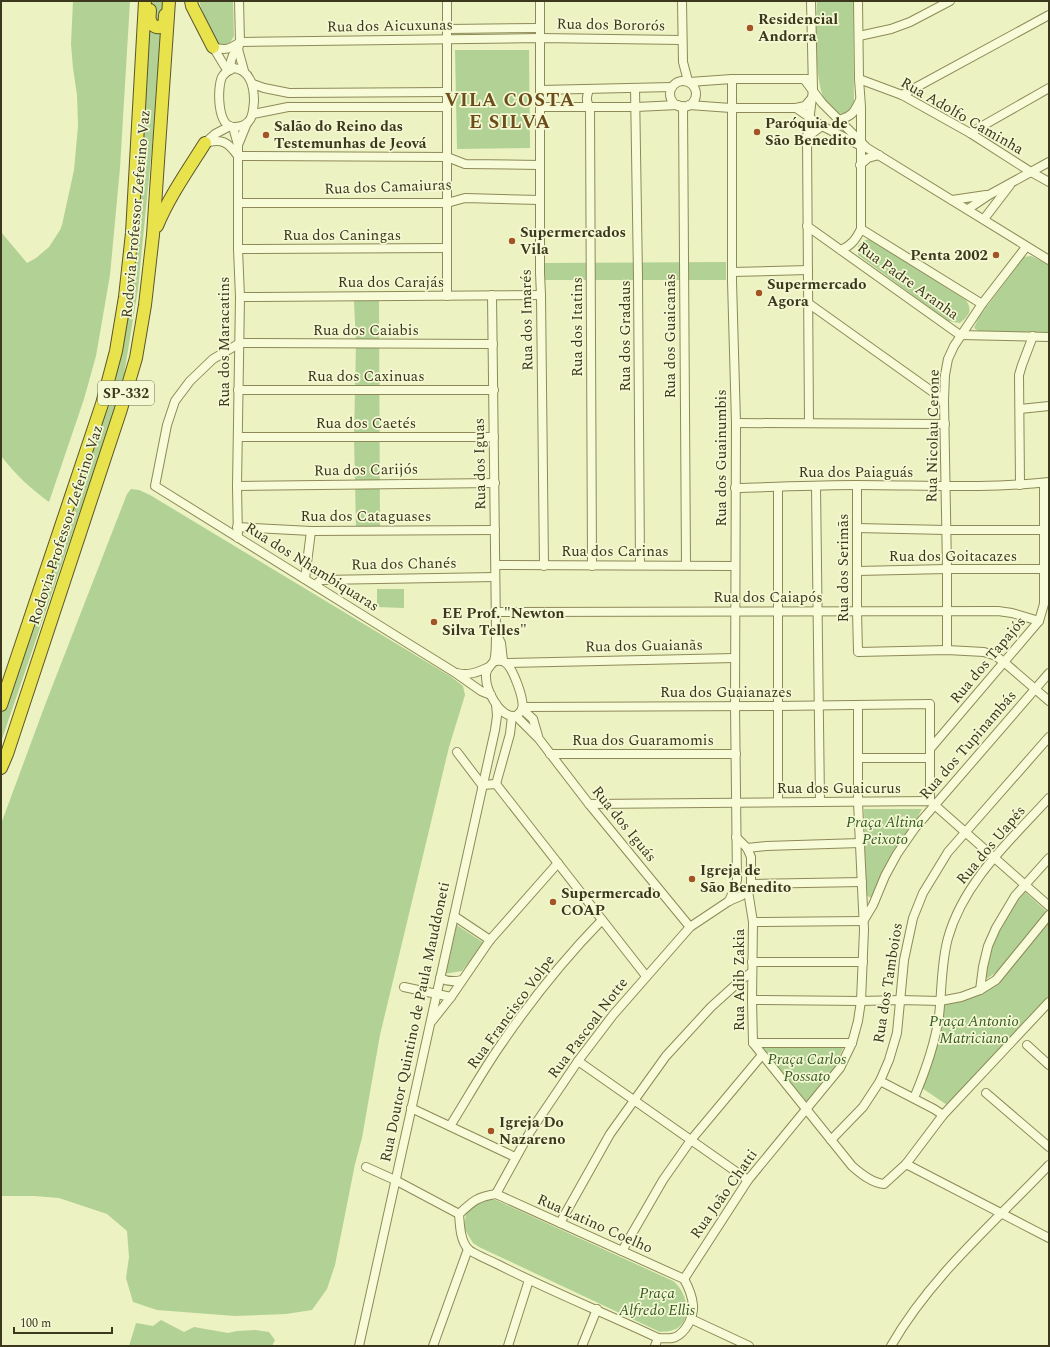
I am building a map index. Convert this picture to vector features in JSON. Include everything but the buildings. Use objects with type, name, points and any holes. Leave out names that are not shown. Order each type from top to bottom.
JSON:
[{"type":"highway","name":"Rodovia Professor Zeferino Vaz","points":[[1,705],[102,404],[116,351],[125,297],[132,233],[145,1]]},
{"type":"highway","points":[[151,1],[150,20],[154,26],[159,27],[162,26],[164,22],[166,1]]},
{"type":"highway","name":"Rodovia Professor Zeferino Vaz","points":[[1,768],[7,754],[116,424],[136,358],[145,305],[153,236],[169,1]]},
{"type":"highway","points":[[191,1],[213,47]]},
{"type":"highway","points":[[153,236],[163,212],[184,175],[205,143]]},
{"type":"street","points":[[205,143],[215,134],[231,127],[247,123],[253,114],[253,84],[244,71],[239,46],[239,1]]},
{"type":"street","points":[[447,1],[447,296]]},
{"type":"street","name":"Rua dos Imarés","points":[[540,1],[540,273],[544,566]]},
{"type":"street","points":[[682,1],[683,62],[689,82],[695,88],[696,93],[693,102],[683,106],[674,102],[670,92],[675,84],[683,62]]},
{"type":"street","points":[[809,423],[807,137],[813,90],[811,1]]},
{"type":"street","points":[[841,250],[850,246],[856,240],[861,229],[860,165],[862,145],[858,1]]},
{"type":"street","points":[[859,36],[890,29],[910,22],[950,1]]},
{"type":"street","points":[[902,95],[1049,15]]},
{"type":"street","name":"Rua dos Aicuxunas","points":[[447,29],[540,28]]},
{"type":"street","name":"Rua dos Aicuxunas","points":[[239,46],[540,38]]},
{"type":"street","name":"Rua dos Bororós","points":[[540,38],[682,40]]},
{"type":"street","points":[[213,47],[221,50],[227,50],[239,46]]},
{"type":"street","points":[[231,127],[224,121],[220,114],[221,78],[228,70],[233,55],[239,46]]},
{"type":"street","points":[[213,47],[228,70]]},
{"type":"street","points":[[228,70],[234,68],[244,71]]},
{"type":"street","points":[[540,90],[636,88],[689,82],[813,78]]},
{"type":"street","points":[[804,79],[822,104],[862,145]]},
{"type":"street","name":"Rua Adolfo Caminha","points":[[859,79],[902,95],[970,133],[1049,182]]},
{"type":"street","name":"Rua dos Guainumbis","points":[[729,901],[737,880],[735,705],[736,423],[732,272],[732,80]]},
{"type":"street","points":[[253,84],[264,88],[289,93],[446,92]]},
{"type":"street","name":"Rua dos Gradaus","points":[[636,88],[640,565]]},
{"type":"street","points":[[970,133],[1049,88]]},
{"type":"street","name":"Rua dos Itatins","points":[[589,89],[587,103],[590,107],[592,566]]},
{"type":"street","points":[[288,107],[289,93]]},
{"type":"street","points":[[541,107],[683,106],[796,108],[805,106],[811,99]]},
{"type":"street","points":[[838,120],[852,115],[860,99]]},
{"type":"street","name":"Rua dos Guaicanãs","points":[[683,106],[686,565]]},
{"type":"street","points":[[253,114],[288,107],[447,107]]},
{"type":"street","points":[[796,108],[822,126],[862,145],[879,155],[1049,260]]},
{"type":"street","name":"Rua dos Maracatins","points":[[238,145],[247,123]]},
{"type":"street","points":[[807,137],[822,126]]},
{"type":"street","name":"Rua dos Maracatins","points":[[231,127],[238,145],[238,249],[240,297],[237,486],[238,538]]},
{"type":"street","points":[[205,143],[214,140],[225,142],[231,146],[238,156],[447,157],[465,164],[540,165]]},
{"type":"street","points":[[860,165],[868,158],[879,155]]},
{"type":"street","points":[[968,209],[989,195],[1049,162]]},
{"type":"street","points":[[984,219],[1012,183]]},
{"type":"street","points":[[952,200],[989,195]]},
{"type":"street","name":"Rua dos Camaiuras","points":[[238,203],[447,203],[465,198],[540,200]]},
{"type":"street","name":"Rua Padre Aranha","points":[[807,226],[960,335],[1049,337]]},
{"type":"street","points":[[861,229],[982,304]]},
{"type":"street","name":"Rua Nicolau Cerone","points":[[947,650],[944,400],[948,359],[960,335],[1026,247]]},
{"type":"street","name":"Rua dos Caningas","points":[[238,249],[447,248]]},
{"type":"street","points":[[732,272],[808,270]]},
{"type":"street","name":"Rua dos Iguas","points":[[492,295],[496,632],[491,664],[486,673],[491,695],[496,704],[503,712],[514,716]]},
{"type":"street","name":"Rua dos Carajás","points":[[240,297],[541,295]]},
{"type":"street","points":[[808,303],[944,400]]},
{"type":"street","points":[[1020,485],[1019,376],[1033,336]]},
{"type":"street","name":"Rua dos Caiabis","points":[[240,343],[493,344]]},
{"type":"street","name":"Rua dos Nhambiquaras","points":[[240,343],[213,359],[190,381],[175,401],[167,425],[155,486],[454,672],[481,691],[491,695]]},
{"type":"street","name":"Rua dos Caxinuas","points":[[238,390],[494,390]]},
{"type":"street","points":[[1020,409],[1049,406]]},
{"type":"street","points":[[736,423],[945,424]]},
{"type":"street","name":"Rua dos Caetés","points":[[238,437],[494,438]]},
{"type":"street","name":"Rua dos Carijós","points":[[237,486],[495,483]]},
{"type":"street","name":"Rua dos Paiaguás","points":[[735,488],[857,485],[1020,485],[1046,483]]},
{"type":"street","name":"Rua dos Tapajós","points":[[930,749],[1005,663],[1039,621],[1044,604],[1046,569],[1043,530],[1046,483]]},
{"type":"street","name":"Rua dos Serimãs","points":[[857,485],[858,652],[947,650]]},
{"type":"street","points":[[816,486],[816,611],[820,802]]},
{"type":"street","points":[[778,487],[778,802]]},
{"type":"street","name":"Rua dos Cataguases","points":[[237,527],[310,530],[495,530]]},
{"type":"street","points":[[857,528],[1043,530]]},
{"type":"street","points":[[305,579],[310,530]]},
{"type":"street","name":"Rua dos Carinas","points":[[496,565],[735,566]]},
{"type":"street","name":"Rua dos Goitacazes","points":[[857,571],[1046,569]]},
{"type":"street","name":"Rua dos Chanés","points":[[315,585],[321,580],[496,577]]},
{"type":"street","name":"Rua dos Caiapós","points":[[496,612],[947,610],[998,611],[1012,613],[1039,621]]},
{"type":"street","name":"Rua dos Iguas","points":[[496,632],[501,643],[505,662],[522,697],[523,708]]},
{"type":"street","points":[[947,650],[984,652],[996,656],[1049,701]]},
{"type":"street","name":"Rua dos Guaianãs","points":[[505,662],[735,658]]},
{"type":"street","points":[[491,664],[505,662]]},
{"type":"street","name":"Rua dos Nhambiquaras","points":[[454,672],[464,674],[476,673],[491,664]]},
{"type":"street","name":"Rua dos Tupinambás","points":[[864,921],[897,854],[932,803],[1036,690],[1049,673]]},
{"type":"street","name":"Rua Doutor Quintino de Paula Mauddoneti","points":[[359,1346],[495,730],[497,716],[496,704]]},
{"type":"street","name":"Rua dos Guaianazes","points":[[523,708],[930,704],[930,749]]},
{"type":"street","name":"Rua dos Tupinambás","points":[[806,1109],[840,1068],[852,1043],[861,1002],[864,921],[858,802],[858,705]]},
{"type":"street","points":[[496,784],[514,716],[523,708]]},
{"type":"street","name":"Rua dos Iguás","points":[[523,708],[533,719],[539,739]]},
{"type":"street","name":"Rua dos Iguás","points":[[514,716],[539,739],[589,804],[690,927]]},
{"type":"street","name":"Rua dos Tamboios","points":[[831,1140],[863,1108],[880,1081],[889,1060],[897,1033],[904,960],[913,918],[923,893],[948,852],[1049,738]]},
{"type":"street","points":[[930,749],[932,803],[1049,906]]},
{"type":"street","points":[[457,752],[482,785],[496,784]]},
{"type":"street","name":"Rua dos Guaramomis","points":[[550,754],[736,754]]},
{"type":"street","points":[[858,758],[930,758]]},
{"type":"street","points":[[496,784],[646,976]]},
{"type":"street","name":"Rua dos Uapés","points":[[914,1098],[922,1079],[933,1044],[938,1017],[944,958],[953,924],[967,894],[976,880],[1049,798]]},
{"type":"street","name":"Rua dos Guaicurus","points":[[589,804],[736,802],[932,803]]},
{"type":"street","points":[[736,837],[747,848],[751,857],[750,887]]},
{"type":"street","points":[[747,848],[860,843]]},
{"type":"street","points":[[980,990],[988,946],[1004,913],[1015,896],[1049,858]]},
{"type":"street","points":[[431,1023],[451,997],[490,940],[558,863]]},
{"type":"street","points":[[729,901],[741,896],[750,887],[766,884],[862,882]]},
{"type":"street","name":"Rua Adib Zakia","points":[[750,887],[753,922],[753,1043],[852,1166],[863,1176],[882,1184],[906,1164]]},
{"type":"street","name":"Rua Pascoal Notte","points":[[496,1194],[530,1132],[578,1061],[613,1015],[690,927],[729,901]]},
{"type":"street","points":[[752,1000],[861,1002],[901,1000],[940,1001],[961,997],[980,990],[996,980],[1049,915]]},
{"type":"street","points":[[454,916],[490,940]]},
{"type":"street","name":"Rua Francisco Volpe","points":[[450,1126],[501,1044],[538,993],[578,945],[602,920]]},
{"type":"street","points":[[753,922],[864,921]]},
{"type":"street","points":[[752,962],[863,962]]},
{"type":"street","points":[[560,1223],[610,1134],[666,1056],[711,1007],[752,972]]},
{"type":"street","points":[[440,978],[454,982],[462,980]]},
{"type":"street","points":[[404,987],[451,997]]},
{"type":"street","points":[[1049,1002],[943,1115],[906,1164],[1049,1238]]},
{"type":"street","points":[[753,1043],[852,1043]]},
{"type":"street","points":[[1027,1045],[1049,1065]]},
{"type":"street","points":[[622,1251],[663,1180],[691,1140],[762,1055]]},
{"type":"street","points":[[578,1061],[748,1180]]},
{"type":"street","points":[[880,1081],[943,1115]]},
{"type":"street","points":[[986,1093],[1049,1147]]},
{"type":"street","points":[[411,1108],[515,1157]]},
{"type":"street","name":"Rua João Chatti","points":[[684,1279],[748,1180],[806,1109]]},
{"type":"street","points":[[891,1346],[900,1330],[947,1270],[1000,1213],[1049,1165]]},
{"type":"street","points":[[366,1166],[459,1214]]},
{"type":"street","points":[[459,1214],[472,1202],[482,1196],[496,1194]]},
{"type":"street","name":"Rua Latino Coelho","points":[[496,1194],[684,1279]]},
{"type":"street","points":[[459,1214],[463,1238],[468,1249],[529,1280],[597,1309],[658,1338],[668,1339],[678,1336],[691,1319],[694,1307],[691,1292],[684,1279]]},
{"type":"street","points":[[433,1346],[468,1249]]},
{"type":"street","points":[[508,1346],[529,1280]]},
{"type":"street","points":[[582,1346],[597,1309]]},
{"type":"street","points":[[691,1319],[749,1346]]},
{"type":"street","points":[[655,1346],[658,1338]]},
{"type":"green space","points":[[73,1],[130,1],[120,168],[110,275],[96,356],[84,399],[49,502],[24,481],[1,456],[1,232],[27,263],[36,258],[49,247],[62,225],[74,170],[78,126],[77,95],[71,44]]},
{"type":"green space","points":[[151,1],[164,1],[156,107],[138,289],[124,375],[113,414],[1,742],[1,716],[106,408],[138,205]]},
{"type":"green space","points":[[199,1],[233,1],[234,36],[230,43],[222,45],[211,39]]},
{"type":"green space","points":[[817,1],[853,1],[854,102],[851,111],[837,113],[828,105],[821,91],[816,50]]},
{"type":"green space","points":[[455,50],[529,50],[530,148],[457,149]]},
{"type":"green space","points":[[869,239],[966,300],[970,310],[966,318],[960,323],[948,321],[858,255],[858,246],[863,241]]},
{"type":"green space","points":[[1031,256],[1049,265],[1049,334],[981,333],[974,328],[979,317],[1024,257]]},
{"type":"green space","points":[[726,262],[726,280],[545,280],[545,263]]},
{"type":"green space","points":[[354,301],[379,301],[380,527],[356,527],[354,437],[356,344]]},
{"type":"green space","points":[[131,489],[139,490],[150,495],[450,676],[463,686],[465,695],[449,747],[380,1035],[362,1138],[355,1164],[335,1265],[327,1289],[312,1310],[286,1314],[235,1316],[157,1310],[133,1302],[126,1278],[129,1257],[127,1231],[107,1214],[59,1198],[1,1196],[1,824],[45,705],[127,494]]},
{"type":"green space","points":[[377,589],[404,589],[404,608],[377,607]]},
{"type":"green space","name":"Praça Altina Peixoto","points":[[864,809],[922,809],[874,898],[866,896]]},
{"type":"green space","name":"Praça Antonio Matriciano","points":[[1024,891],[1047,912],[998,971],[985,980],[992,943],[998,929],[1014,903]]},
{"type":"green space","name":"Praça Antonio Matriciano","points":[[1049,921],[1049,996],[947,1105],[922,1088],[937,1046],[944,1003],[980,994]]},
{"type":"green space","points":[[455,924],[484,943],[462,971],[444,974]]},
{"type":"green space","name":"Praça Carlos Possato","points":[[844,1046],[835,1067],[806,1102],[761,1047]]},
{"type":"green space","name":"Praça Alfredo Ellis","points":[[487,1199],[496,1200],[673,1281],[682,1292],[685,1299],[686,1314],[684,1321],[680,1326],[673,1330],[660,1332],[479,1247],[473,1243],[464,1228],[466,1213],[470,1206]]},
{"type":"green space","points":[[161,1320],[184,1332],[194,1327],[228,1333],[255,1330],[269,1332],[275,1340],[272,1346],[129,1346],[136,1323],[153,1326]]},
{"type":"place","name":"Residencial Andorra","points":[[750,28]]},
{"type":"place","name":"Paróquia de São Benedito","points":[[757,132]]},
{"type":"place","name":"Salão do Reino das Testemunhas de Jeová","points":[[266,135]]},
{"type":"place","name":"Supermercados Vila","points":[[512,241]]},
{"type":"place","name":"Penta 2002","points":[[996,255]]},
{"type":"place","name":"Supermercado Agora","points":[[759,293]]},
{"type":"place","name":"EE Prof. \"Newton Silva Telles\"","points":[[434,622]]},
{"type":"place","name":"Igreja de São Benedito","points":[[692,879]]},
{"type":"place","name":"Supermercado COAP","points":[[553,902]]},
{"type":"place","name":"Igreja Do Nazareno","points":[[491,1131]]},
{"type":"district","name":"VILA COSTA E SILVA","points":[[510,111]]}]
